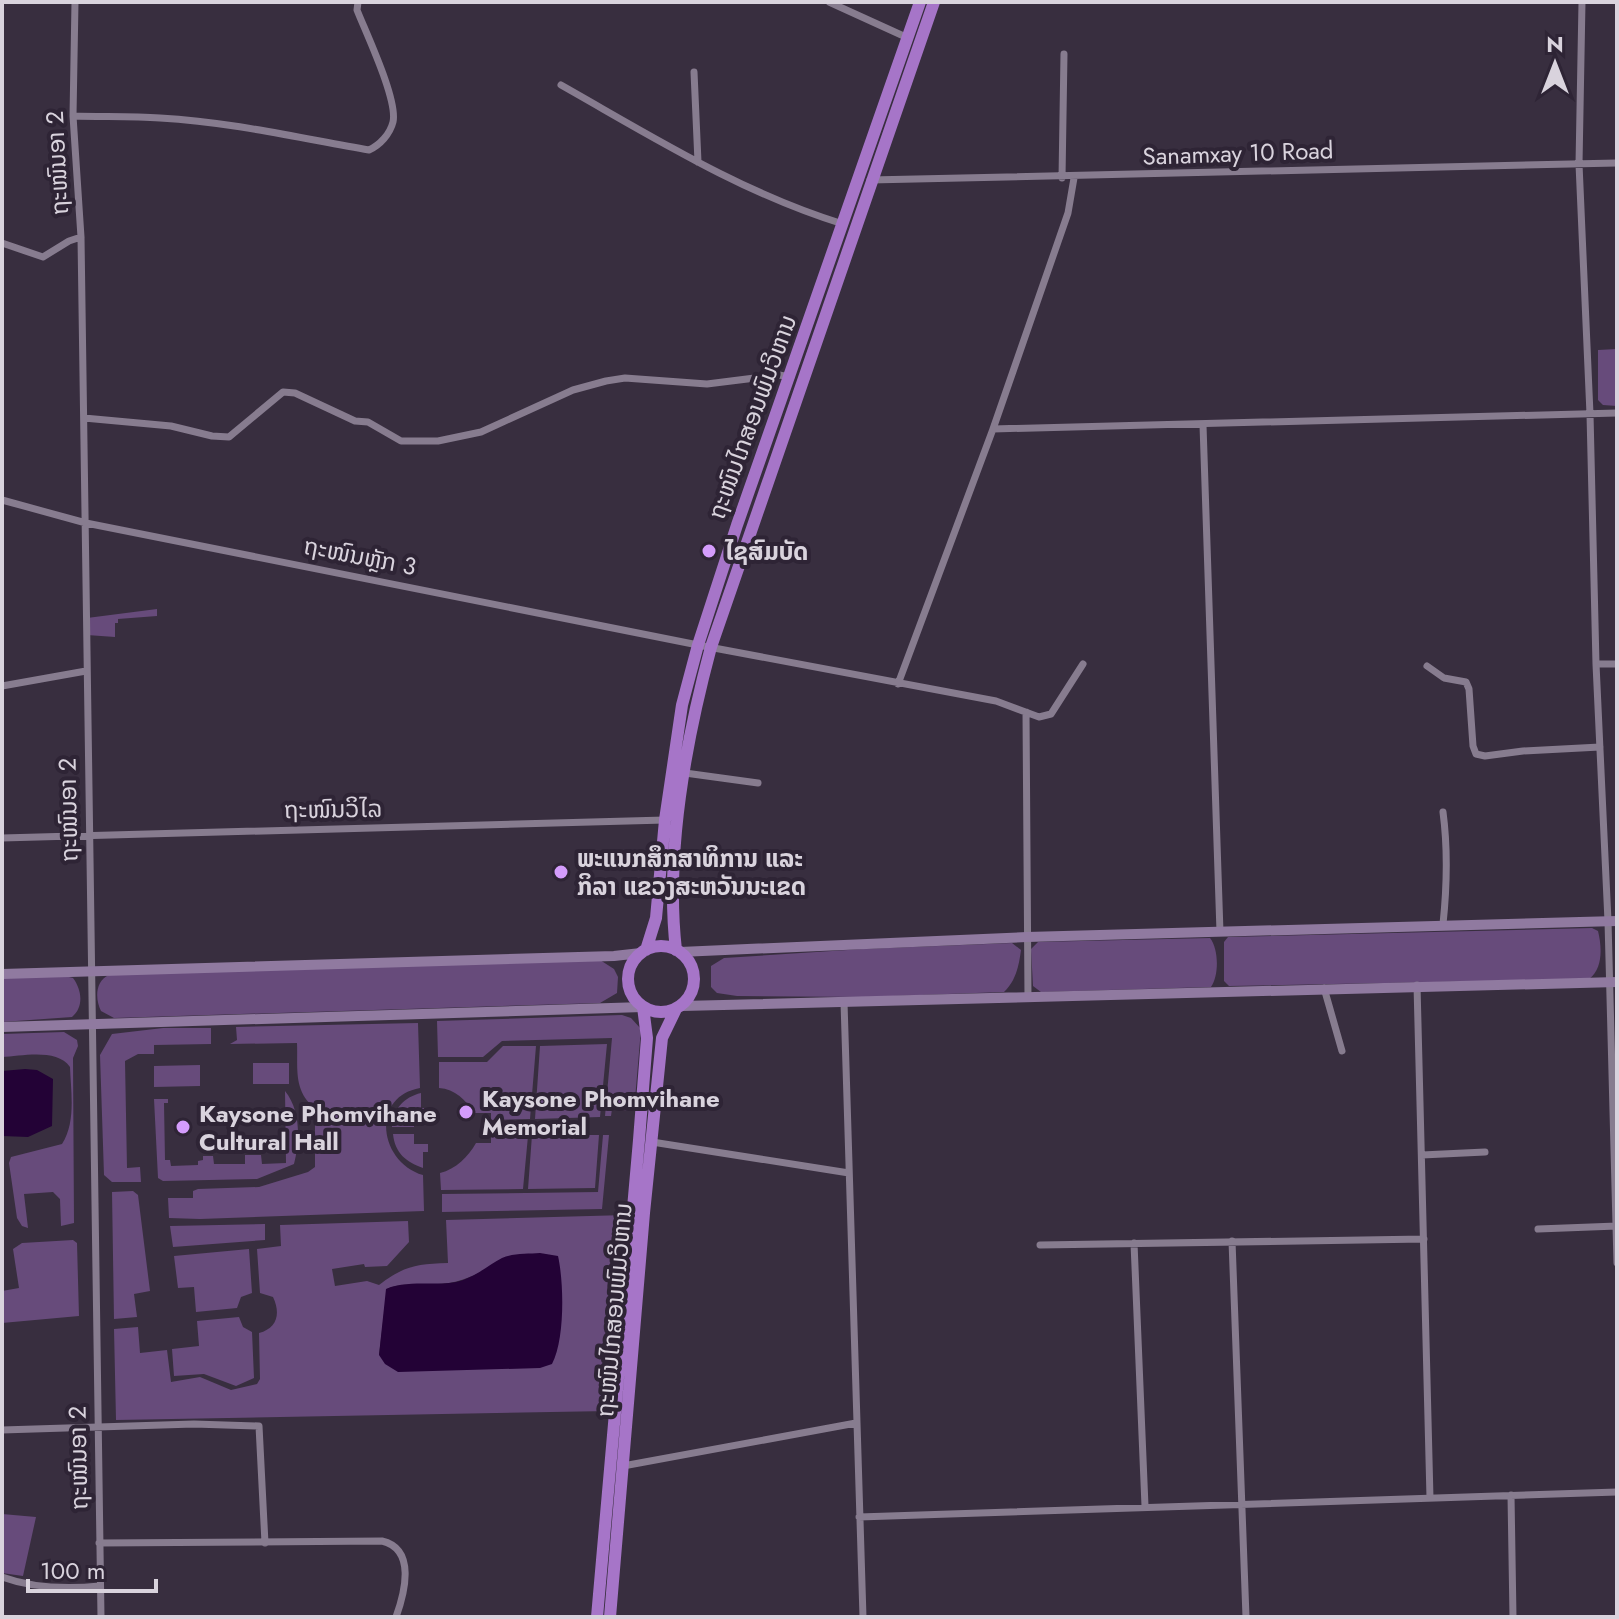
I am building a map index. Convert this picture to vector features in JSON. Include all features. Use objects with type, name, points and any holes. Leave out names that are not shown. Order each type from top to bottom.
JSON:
[{"type":"highway","name":"ຖະໜົນໄກສອນພົມວິຫານ","points":[[644,951],[656,918],[665,820],[682,705],[771,473],[920,2]]},
{"type":"highway","name":"ຖະໜົນໄກສອນພົມວິຫານ","points":[[678,951],[672,919],[678,821],[704,646],[757,469],[843,224],[866,179],[934,2]]},
{"type":"highway","points":[[757,469],[771,473]]},
{"type":"highway","points":[[658,946],[678,951],[692,966],[695,978],[693,991],[679,1008],[659,1013],[643,1007],[631,993],[628,981],[630,968],[644,951],[658,946]]},
{"type":"highway","name":"ຖະໜົນໄກສອນພົມວິຫານ","points":[[610,1617],[652,1142],[647,1127],[647,1038],[643,1007]]},
{"type":"highway","name":"ຖະໜົນໄກສອນພົມວິຫານ","points":[[597,1617],[647,1127],[662,1038],[679,1008]]},
{"type":"street","name":"ຖະໜົນອາ 2","points":[[75,2],[73,116],[81,237],[101,1617]]},
{"type":"street","points":[[73,116],[194,121],[369,150],[380,145],[393,124],[393,117],[390,94],[357,10],[358,2]]},
{"type":"street","points":[[829,2],[908,38]]},
{"type":"street","points":[[1582,2],[1579,164],[1590,414],[1596,664],[1612,921],[1617,1263]]},
{"type":"street","points":[[1062,178],[1064,54]]},
{"type":"street","points":[[694,72],[698,162]]},
{"type":"street","points":[[561,85],[771,199],[843,224]]},
{"type":"street","name":"Sanamxay 10 Road","points":[[866,179],[1074,178],[1617,163]]},
{"type":"street","points":[[898,684],[993,429],[1068,213],[1074,178]]},
{"type":"street","points":[[2,243],[43,257],[81,237]]},
{"type":"street","points":[[84,418],[171,426],[229,437],[283,392],[295,393],[355,421],[363,420],[401,441],[438,441],[481,432],[573,390],[606,381],[625,378],[707,384],[779,375],[791,377]]},
{"type":"street","points":[[993,429],[1617,413]]},
{"type":"street","points":[[1203,425],[1220,932]]},
{"type":"street","name":"ຖະໜົນຫຼັກ 3","points":[[2,500],[86,523],[996,701],[1026,712]]},
{"type":"street","points":[[1028,997],[1026,712],[1039,717],[1051,714],[1083,664]]},
{"type":"street","points":[[1596,664],[1617,664]]},
{"type":"street","points":[[1427,666],[1444,678],[1466,682],[1476,754],[1485,756],[1600,747]]},
{"type":"street","points":[[2,686],[86,671]]},
{"type":"street","points":[[685,773],[758,783]]},
{"type":"street","points":[[1443,812],[1448,885],[1443,924]]},
{"type":"street","name":"ຖະໜົນວິໄລ","points":[[2,838],[665,820]]},
{"type":"street","points":[[678,951],[1027,937],[1612,921]]},
{"type":"street","points":[[2,974],[614,956],[644,951]]},
{"type":"street","points":[[679,1008],[1417,985],[1613,982]]},
{"type":"street","points":[[1417,985],[1430,1498]]},
{"type":"street","points":[[1324,988],[1342,1051]]},
{"type":"street","points":[[844,1002],[863,1617]]},
{"type":"street","points":[[2,1027],[643,1007]]},
{"type":"street","points":[[652,1142],[849,1173]]},
{"type":"street","points":[[1422,1155],[1485,1152]]},
{"type":"street","points":[[1538,1229],[1617,1226]]},
{"type":"street","points":[[1040,1245],[1424,1239]]},
{"type":"street","points":[[1232,1241],[1246,1617]]},
{"type":"street","points":[[1134,1243],[1145,1506]]},
{"type":"street","points":[[623,1466],[856,1423]]},
{"type":"street","points":[[2,1430],[194,1424],[259,1426],[265,1543]]},
{"type":"street","points":[[859,1517],[1617,1492]]},
{"type":"street","points":[[1511,1495],[1513,1617]]},
{"type":"street","points":[[99,1543],[382,1541],[393,1544],[402,1552],[403,1593],[396,1617]]},
{"type":"street","points":[[2,1577],[36,1584],[82,1588],[100,1586]]},
{"type":"shaded area","points":[[1617,349],[1617,406],[1603,405],[1598,400],[1598,350]]},
{"type":"shaded area","points":[[157,609],[157,616],[118,619],[115,637],[87,635],[87,618]]},
{"type":"shaded area","points":[[1592,928],[1598,931],[1600,957],[1597,970],[1589,979],[1229,986],[1224,981],[1224,942],[1228,937]]},
{"type":"shaded area","points":[[1210,938],[1217,962],[1211,987],[1041,992],[1033,986],[1031,949],[1038,942]]},
{"type":"shaded area","points":[[1012,943],[1021,950],[1014,978],[1004,992],[865,997],[737,996],[717,993],[711,987],[711,966],[724,958]]},
{"type":"shaded area","points":[[600,960],[614,969],[618,977],[617,993],[600,1003],[114,1018],[101,1011],[97,996],[101,981],[109,975]]},
{"type":"shaded area","points":[[2,978],[73,978],[80,993],[80,1003],[72,1017],[2,1022]]},
{"type":"shaded area","points":[[622,1015],[631,1018],[641,1029],[634,1111],[612,1109],[611,1116],[605,1116],[612,1038],[502,1041],[483,1057],[438,1057],[437,1021]]},
{"type":"shaded area","points":[[418,1023],[420,1088],[404,1094],[393,1104],[387,1116],[386,1130],[397,1157],[408,1168],[423,1175],[424,1211],[169,1218],[168,1198],[193,1198],[193,1191],[198,1189],[259,1187],[315,1167],[315,1108],[300,1087],[297,1043],[230,1044],[237,1040],[236,1027]]},
{"type":"shaded area","points":[[163,1028],[211,1028],[211,1044],[154,1045],[154,1054],[138,1054],[125,1061],[127,1168],[140,1167],[141,1182],[112,1182],[104,1175],[100,1055],[112,1034]]},
{"type":"shaded area","points":[[64,1032],[77,1040],[78,1046],[73,1058],[74,1223],[61,1226],[60,1199],[53,1192],[24,1194],[28,1228],[22,1226],[17,1218],[9,1163],[11,1157],[62,1144],[71,1117],[70,1067],[57,1057],[48,1055],[2,1057],[2,1034]]},
{"type":"shaded area","points":[[607,1044],[600,1117],[535,1119],[540,1046]]},
{"type":"shaded area","points":[[503,1046],[536,1046],[530,1119],[491,1120],[491,1113],[474,1113],[460,1096],[439,1088],[439,1062],[487,1062]]},
{"type":"shaded area","points":[[253,1063],[289,1063],[289,1084],[253,1084]]},
{"type":"shaded area","points":[[200,1065],[200,1086],[154,1087],[154,1066]]},
{"type":"shaded area","points":[[37,1070],[53,1079],[52,1126],[28,1137],[2,1136],[2,1071]]},
{"type":"shaded area","points":[[285,1091],[294,1107],[298,1126],[294,1164],[257,1179],[163,1181],[158,1178],[154,1099],[168,1099],[168,1103],[164,1103],[165,1160],[170,1160],[171,1166],[198,1165],[203,1156],[213,1156],[214,1164],[245,1164],[245,1155],[261,1155],[262,1164],[286,1163]]},
{"type":"shaded area","points":[[421,1093],[424,1112],[414,1112],[414,1127],[392,1127],[400,1105]]},
{"type":"shaded area","points":[[393,1134],[414,1134],[414,1144],[428,1144],[428,1152],[423,1152],[423,1168],[402,1156]]},
{"type":"shaded area","points":[[532,1135],[599,1135],[595,1188],[528,1189]]},
{"type":"shaded area","points":[[603,1135],[609,1135],[602,1209],[442,1212],[442,1194],[598,1192]]},
{"type":"shaded area","points":[[491,1136],[528,1136],[523,1189],[441,1190],[440,1173],[461,1162],[476,1143],[491,1143]]},
{"type":"shaded area","points":[[133,1191],[138,1195],[150,1291],[134,1294],[137,1317],[114,1319],[112,1192]]},
{"type":"shaded area","points":[[626,1215],[609,1411],[116,1420],[114,1329],[138,1327],[140,1353],[167,1350],[171,1382],[200,1377],[231,1390],[257,1384],[260,1379],[259,1333],[270,1328],[276,1320],[277,1309],[273,1297],[260,1293],[257,1249],[281,1246],[280,1225],[408,1221],[409,1242],[387,1266],[365,1267],[364,1264],[332,1269],[335,1286],[367,1281],[379,1285],[411,1267],[448,1263],[446,1220]],"holes":[[[503,1257],[379,1355],[387,1289],[465,1279]]]},
{"type":"shaded area","points":[[265,1224],[265,1240],[173,1247],[170,1226]]},
{"type":"shaded area","points":[[73,1240],[77,1243],[79,1316],[2,1323],[2,1291],[19,1288],[13,1249],[22,1243]]},
{"type":"shaded area","points":[[249,1249],[252,1293],[241,1297],[237,1308],[196,1312],[194,1287],[178,1288],[174,1256]]},
{"type":"shaded area","points":[[540,1253],[558,1256],[560,1267],[561,1326],[552,1364],[540,1368],[398,1372],[385,1364],[379,1355],[386,1289],[456,1282],[475,1275],[506,1256]]},
{"type":"shaded area","points":[[239,1317],[243,1327],[252,1332],[254,1378],[236,1386],[204,1374],[174,1376],[172,1349],[199,1346],[197,1321]]},
{"type":"shaded area","points":[[2,1514],[36,1517],[23,1576],[2,1573]]},
{"type":"place","name":"ໄຊສົມບັດ","points":[[709,551]]},
{"type":"place","name":"ພະແນກສຶກສາທິການ ແລະ ກິລາ ແຂວງສະຫວັນນະເຂດ","points":[[561,872]]},
{"type":"place","name":"Kaysone Phomvihane Memorial","points":[[466,1112]]},
{"type":"place","name":"Kaysone Phomvihane Cultural Hall","points":[[183,1127]]}]
